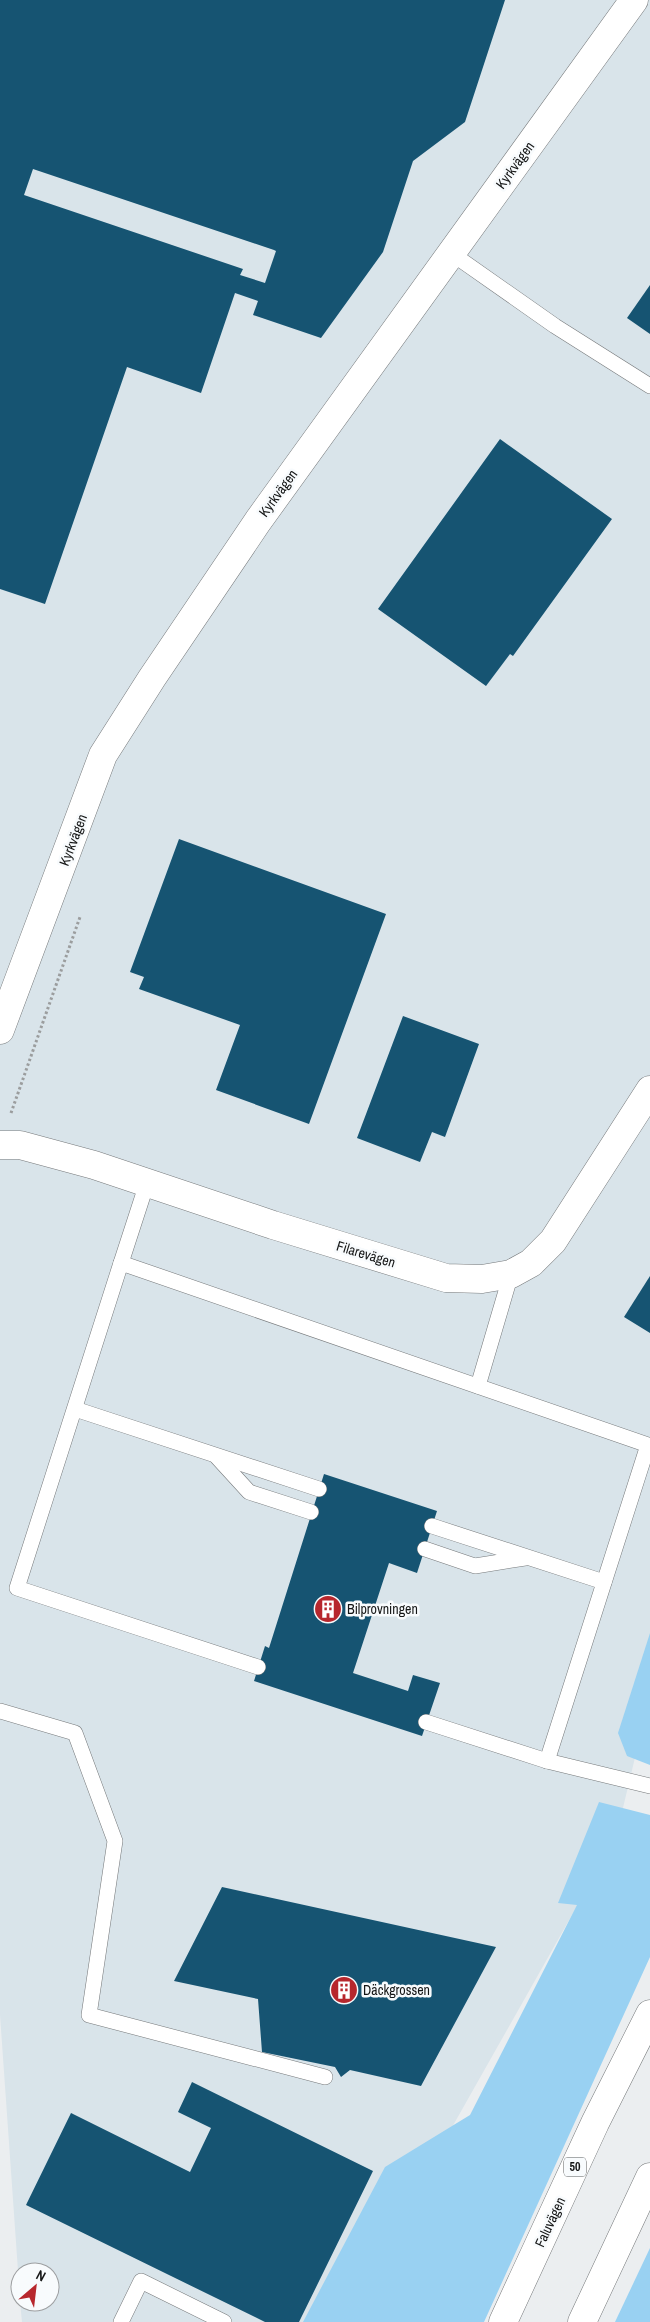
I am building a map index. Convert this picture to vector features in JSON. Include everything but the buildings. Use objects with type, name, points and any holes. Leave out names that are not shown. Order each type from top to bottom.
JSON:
[{"type":"main road","name":"Kyrkvägen","points":[[0,1030],[103,755],[152,678],[258,521],[634,0]]},
{"type":"main road","name":"Filarevägen","points":[[0,1145],[20,1145],[94,1165],[273,1225],[446,1278],[482,1279],[512,1274],[531,1263],[553,1241],[650,1090]]},
{"type":"main road","name":"Faluvägen","points":[[503,2322],[596,2123],[650,2014]]},
{"type":"main road","points":[[582,2322],[650,2177]]},
{"type":"lane","points":[[451,253],[555,326],[650,386]]},
{"type":"lane","points":[[147,1183],[17,1588],[258,1667]]},
{"type":"lane","points":[[121,1263],[648,1445],[547,1761]]},
{"type":"lane","points":[[478,1386],[512,1274]]},
{"type":"lane","points":[[74,1409],[319,1489]]},
{"type":"lane","points":[[216,1456],[249,1492],[312,1512]]},
{"type":"lane","points":[[432,1526],[604,1582]]},
{"type":"lane","points":[[425,1549],[475,1566],[528,1557]]},
{"type":"lane","points":[[0,1711],[74,1733],[115,1841],[88,2015],[325,2077]]},
{"type":"lane","points":[[426,1722],[547,1761],[650,1786]]},
{"type":"lane","points":[[121,2322],[141,2281],[224,2322]]},
{"type":"path","points":[[8,1120],[82,910]]},
{"type":"shaded area","points":[[0,0],[650,0],[650,1695],[616,1837],[342,2322],[22,2322],[21,2312],[60,2312],[60,2262],[17,2262],[0,2015]]},
{"type":"shaded area","points":[[650,1633],[650,1765],[627,1756],[618,1733]]},
{"type":"shaded area","points":[[599,1802],[650,1815],[650,1957],[484,2322],[303,2322],[385,2167],[470,2115],[577,1905],[558,1903]]},
{"type":"shaded area","points":[[650,2248],[650,2322],[615,2322]]},
{"type":"place","name":"Bilprovningen","points":[[328,1609]]},
{"type":"place","name":"Däckgrossen","points":[[344,1990]]}]
